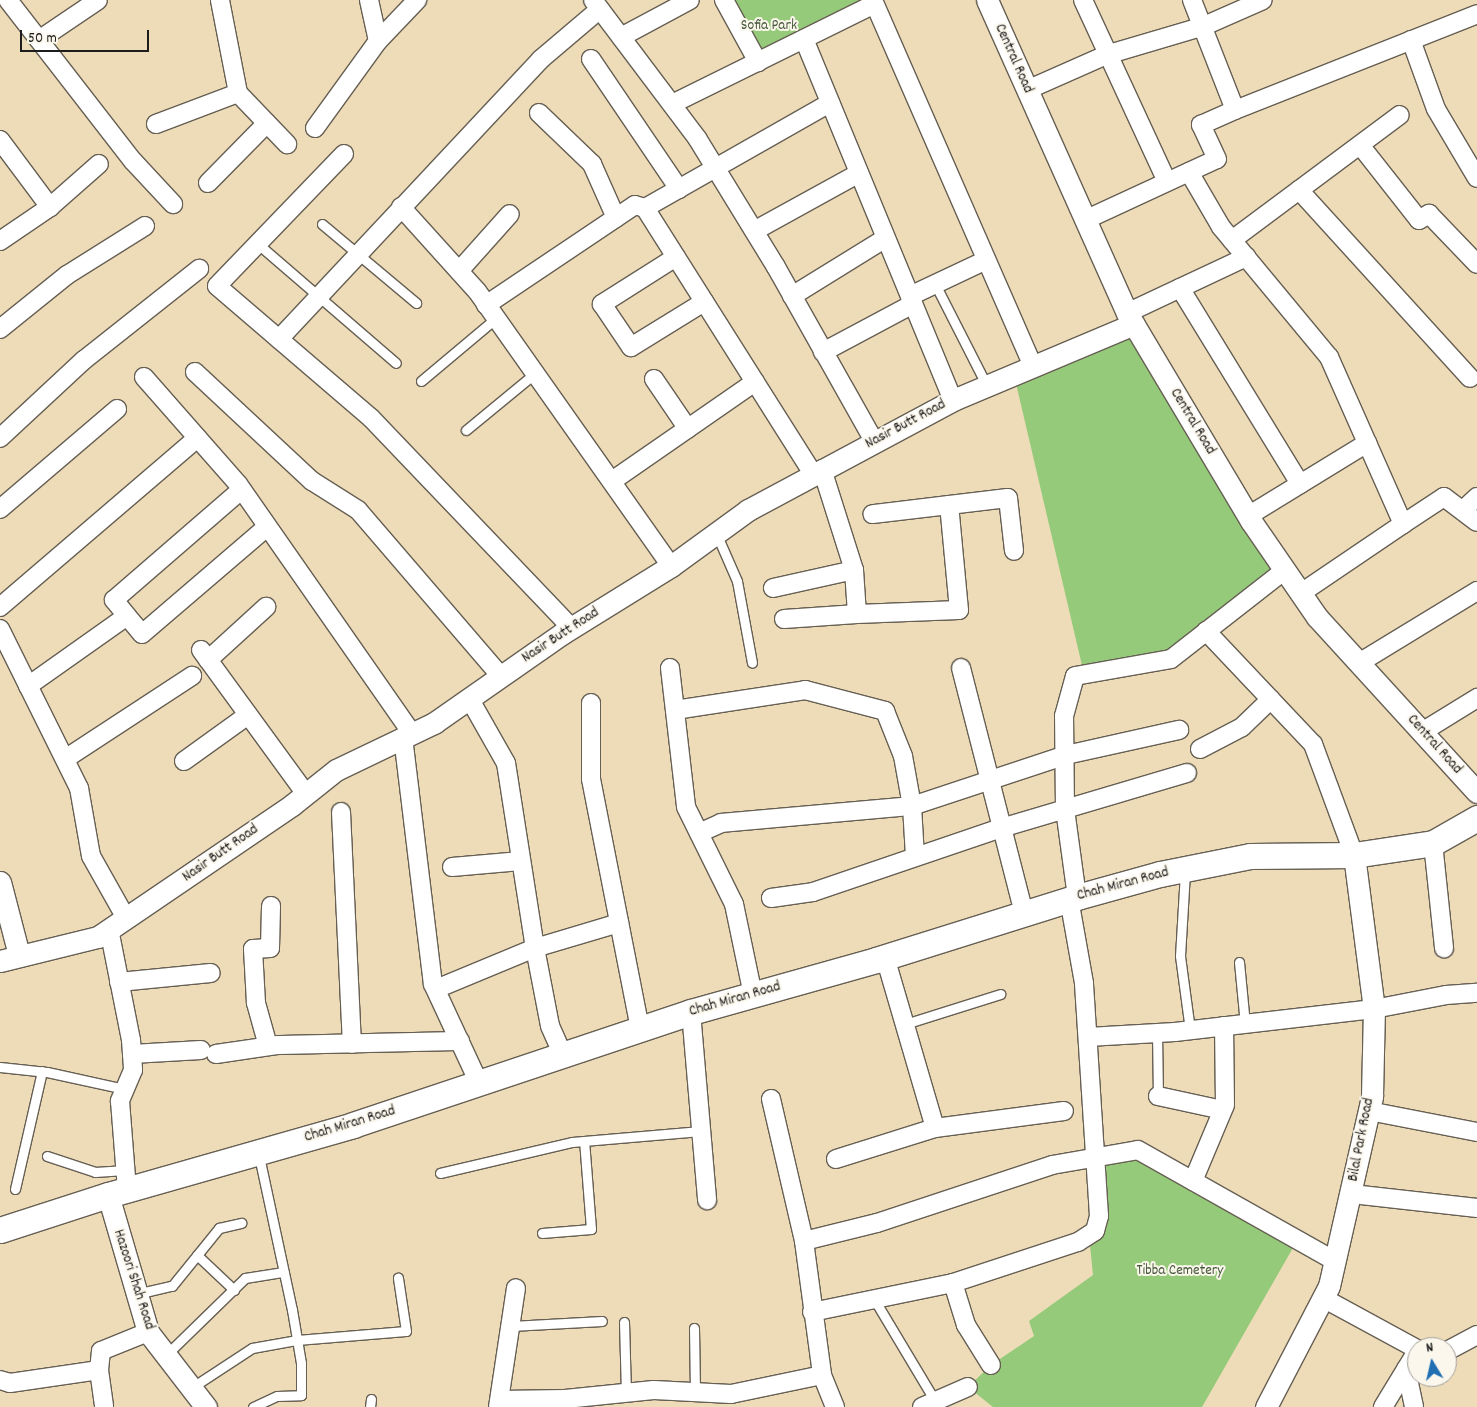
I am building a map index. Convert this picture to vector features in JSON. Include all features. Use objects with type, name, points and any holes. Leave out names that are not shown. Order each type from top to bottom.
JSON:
[{"type":"main road","name":"Chah Miran Road","points":[[0,1230],[120,1185],[258,1152],[353,1125],[691,1012],[885,957],[1073,898],[1185,869],[1250,856],[1354,856],[1433,844],[1477,818]]},
{"type":"street","points":[[8,0],[133,161],[173,204]]},
{"type":"street","points":[[39,40],[98,0]]},
{"type":"street","points":[[220,0],[238,93],[287,144]]},
{"type":"street","points":[[369,0],[378,41]]},
{"type":"street","points":[[315,128],[378,41],[417,0]]},
{"type":"street","points":[[621,37],[690,0]]},
{"type":"street","points":[[724,0],[758,62]]},
{"type":"street","name":"Central Road","points":[[987,0],[1130,318],[1248,516],[1317,617],[1477,792]]},
{"type":"street","points":[[1083,0],[1106,55],[1167,182]]},
{"type":"street","points":[[1192,0],[1204,26],[1235,110]]},
{"type":"street","points":[[1027,90],[1106,55],[1204,26],[1263,0]]},
{"type":"street","points":[[672,104],[874,2],[1033,367]]},
{"type":"street","points":[[279,339],[541,59],[596,4],[672,104],[716,168],[792,296],[874,442]]},
{"type":"street","points":[[1085,220],[1216,159],[1201,125],[1477,14]]},
{"type":"street","points":[[804,39],[953,400]]},
{"type":"street","points":[[1411,40],[1436,109],[1477,178]]},
{"type":"street","points":[[591,59],[679,189]]},
{"type":"street","points":[[156,124],[238,93]]},
{"type":"street","points":[[644,208],[830,103]]},
{"type":"street","points":[[540,113],[592,164],[616,218]]},
{"type":"street","points":[[1232,240],[1400,115]]},
{"type":"street","points":[[208,183],[267,123]]},
{"type":"street","points":[[0,140],[50,207]]},
{"type":"street","points":[[1360,145],[1419,220],[1429,214],[1477,264]]},
{"type":"street","points":[[344,154],[217,286],[371,418],[572,628]]},
{"type":"street","points":[[0,241],[50,207],[99,164]]},
{"type":"street","points":[[1189,172],[1232,240],[1329,357],[1402,524]]},
{"type":"street","points":[[754,231],[859,173]]},
{"type":"street","points":[[1299,190],[1470,378]]},
{"type":"street","points":[[491,311],[635,205],[644,208],[755,382],[818,472],[854,570],[857,614]]},
{"type":"street","points":[[401,207],[459,271],[491,311],[671,566]]},
{"type":"street","points":[[459,271],[510,214]]},
{"type":"street","points":[[0,329],[68,275],[145,226]]},
{"type":"street","points":[[792,296],[886,238]]},
{"type":"street","points":[[676,257],[602,304],[631,347],[704,302]]},
{"type":"street","points":[[1130,318],[1180,288],[1246,258]]},
{"type":"street","points":[[823,352],[912,300],[935,284],[986,260]]},
{"type":"street","points":[[0,438],[84,360],[199,269]]},
{"type":"street","points":[[1180,288],[1300,484]]},
{"type":"street","name":"Nasir Butt Road","points":[[10,958],[98,937],[306,794],[336,770],[408,735],[469,698],[572,628],[671,566],[748,510],[953,400],[1033,367],[1130,318]]},
{"type":"street","points":[[195,372],[312,481],[358,510],[501,676]]},
{"type":"street","points":[[144,377],[242,490],[408,735],[436,989],[479,1083]]},
{"type":"street","points":[[654,379],[688,429]]},
{"type":"street","points":[[612,481],[755,382]]},
{"type":"street","points":[[0,509],[117,409]]},
{"type":"street","points":[[0,607],[197,438]]},
{"type":"street","points":[[1248,516],[1367,443]]},
{"type":"street","points":[[242,490],[114,600],[142,634],[267,527]]},
{"type":"street","points":[[1301,593],[1444,497],[1477,522]]},
{"type":"street","points":[[1462,510],[1477,497]]},
{"type":"street","points":[[873,514],[1008,498],[1014,551]]},
{"type":"street","points":[[784,619],[959,610],[949,505]]},
{"type":"street","points":[[773,588],[854,570]]},
{"type":"street","points":[[812,1312],[953,1283],[1078,1242],[1095,1231],[1099,1216],[1088,1037],[1065,809],[1066,755],[1064,716],[1075,676],[1171,659],[1285,570]]},
{"type":"street","points":[[1359,663],[1477,591]]},
{"type":"street","points":[[266,607],[205,655],[306,794]]},
{"type":"street","points":[[28,686],[127,616]]},
{"type":"street","points":[[0,629],[79,788],[91,856],[118,924],[119,982],[132,1054],[133,1070],[120,1101],[120,1185]]},
{"type":"street","points":[[1206,631],[1313,744],[1354,856]]},
{"type":"street","points":[[670,668],[686,807],[734,904],[753,995]]},
{"type":"street","points":[[961,668],[988,782],[1024,914]]},
{"type":"street","points":[[64,759],[192,676]]},
{"type":"street","points":[[675,710],[805,690],[885,710],[904,756],[912,806],[915,856]]},
{"type":"street","points":[[469,698],[506,763],[535,948],[550,1026],[563,1055]]},
{"type":"street","points":[[1422,732],[1477,698]]},
{"type":"street","points":[[1200,749],[1242,727],[1270,699]]},
{"type":"street","points":[[591,703],[591,779],[640,1029]]},
{"type":"street","points":[[184,760],[248,715]]},
{"type":"street","points":[[699,833],[721,823],[912,806],[1066,755],[1179,730]]},
{"type":"street","points":[[771,898],[813,892],[1001,828],[1187,773]]},
{"type":"street","points":[[341,812],[352,1044]]},
{"type":"street","points":[[1433,844],[1444,948]]},
{"type":"street","name":"Bilal Park Road","points":[[1266,1407],[1323,1298],[1335,1261],[1352,1194],[1369,1111],[1374,1009],[1354,856]]},
{"type":"street","points":[[452,867],[521,861]]},
{"type":"street","points":[[0,882],[10,958]]},
{"type":"street","points":[[268,1046],[256,1003],[253,949],[270,948],[271,906]]},
{"type":"street","points":[[436,989],[535,948],[619,922]]},
{"type":"street","points":[[885,957],[935,1128]]},
{"type":"street","points":[[119,982],[210,973]]},
{"type":"street","points":[[1088,1037],[1157,1033],[1245,1024],[1374,1009],[1446,995],[1477,993]]},
{"type":"street","points":[[691,1012],[707,1200]]},
{"type":"street","points":[[1193,1180],[1223,1110],[1224,1026]]},
{"type":"street","points":[[132,1054],[209,1052],[268,1046],[460,1041]]},
{"type":"street","points":[[1158,1096],[1223,1110]]},
{"type":"street","points":[[771,1099],[804,1241],[812,1312],[822,1375],[835,1407]]},
{"type":"street","points":[[836,1159],[935,1128],[1064,1111]]},
{"type":"street","points":[[1369,1111],[1477,1132]]},
{"type":"street","points":[[804,1241],[877,1223],[1052,1165],[1138,1150],[1335,1261]]},
{"type":"street","name":"Hazoori Shah Road","points":[[120,1185],[136,1294],[148,1332],[197,1399]]},
{"type":"street","points":[[1352,1194],[1477,1208]]},
{"type":"street","points":[[953,1283],[966,1326],[992,1365]]},
{"type":"street","points":[[516,1288],[499,1403],[626,1392],[731,1394],[822,1375]]},
{"type":"street","points":[[1323,1298],[1407,1344]]},
{"type":"street","points":[[104,1407],[99,1370],[101,1351],[148,1332]]},
{"type":"street","points":[[1457,1347],[1476,1338]]},
{"type":"street","points":[[0,1380],[10,1383],[99,1370]]},
{"type":"street","points":[[1383,1407],[1407,1373]]},
{"type":"street","points":[[929,1404],[968,1387]]},
{"type":"street","points":[[1412,1387],[1414,1407]]},
{"type":"lane","points":[[322,224],[416,303]]},
{"type":"lane","points":[[258,244],[396,364]]},
{"type":"lane","points":[[935,284],[987,386]]},
{"type":"lane","points":[[421,381],[491,311]]},
{"type":"lane","points":[[466,430],[534,374]]},
{"type":"lane","points":[[716,533],[737,581],[752,663]]},
{"type":"lane","points":[[1185,869],[1180,956],[1190,1030]]},
{"type":"lane","points":[[1240,962],[1245,1024]]},
{"type":"lane","points":[[904,1024],[1000,994]]},
{"type":"lane","points":[[1157,1033],[1158,1096]]},
{"type":"lane","points":[[0,1067],[42,1071],[125,1089]]},
{"type":"lane","points":[[15,1189],[42,1071]]},
{"type":"lane","points":[[440,1173],[584,1141],[701,1131]]},
{"type":"lane","points":[[542,1233],[591,1229],[584,1141]]},
{"type":"lane","points":[[253,1407],[277,1396],[301,1395],[297,1340],[258,1152]]},
{"type":"lane","points":[[47,1156],[95,1172],[120,1185]]},
{"type":"lane","points":[[136,1294],[172,1286],[219,1228],[240,1223]]},
{"type":"lane","points":[[197,1255],[234,1290]]},
{"type":"lane","points":[[166,1355],[245,1278],[284,1272]]},
{"type":"lane","points":[[197,1399],[252,1348],[297,1340],[406,1331],[398,1278]]},
{"type":"lane","points":[[874,1299],[929,1404]]},
{"type":"lane","points":[[511,1326],[602,1321]]},
{"type":"lane","points":[[624,1322],[626,1392]]},
{"type":"lane","points":[[694,1328],[695,1392]]},
{"type":"green space","name":"Sofia Park","points":[[724,0],[873,0],[758,62]]},
{"type":"green space","points":[[1134,324],[1285,570],[1171,659],[1084,674],[1014,375]]},
{"type":"green space","name":"Tibba Cemetery","points":[[1138,1150],[1298,1239],[1202,1407],[993,1407],[968,1387],[991,1365],[1034,1336],[1029,1321],[1093,1275],[1089,1235],[1096,1156]]}]
